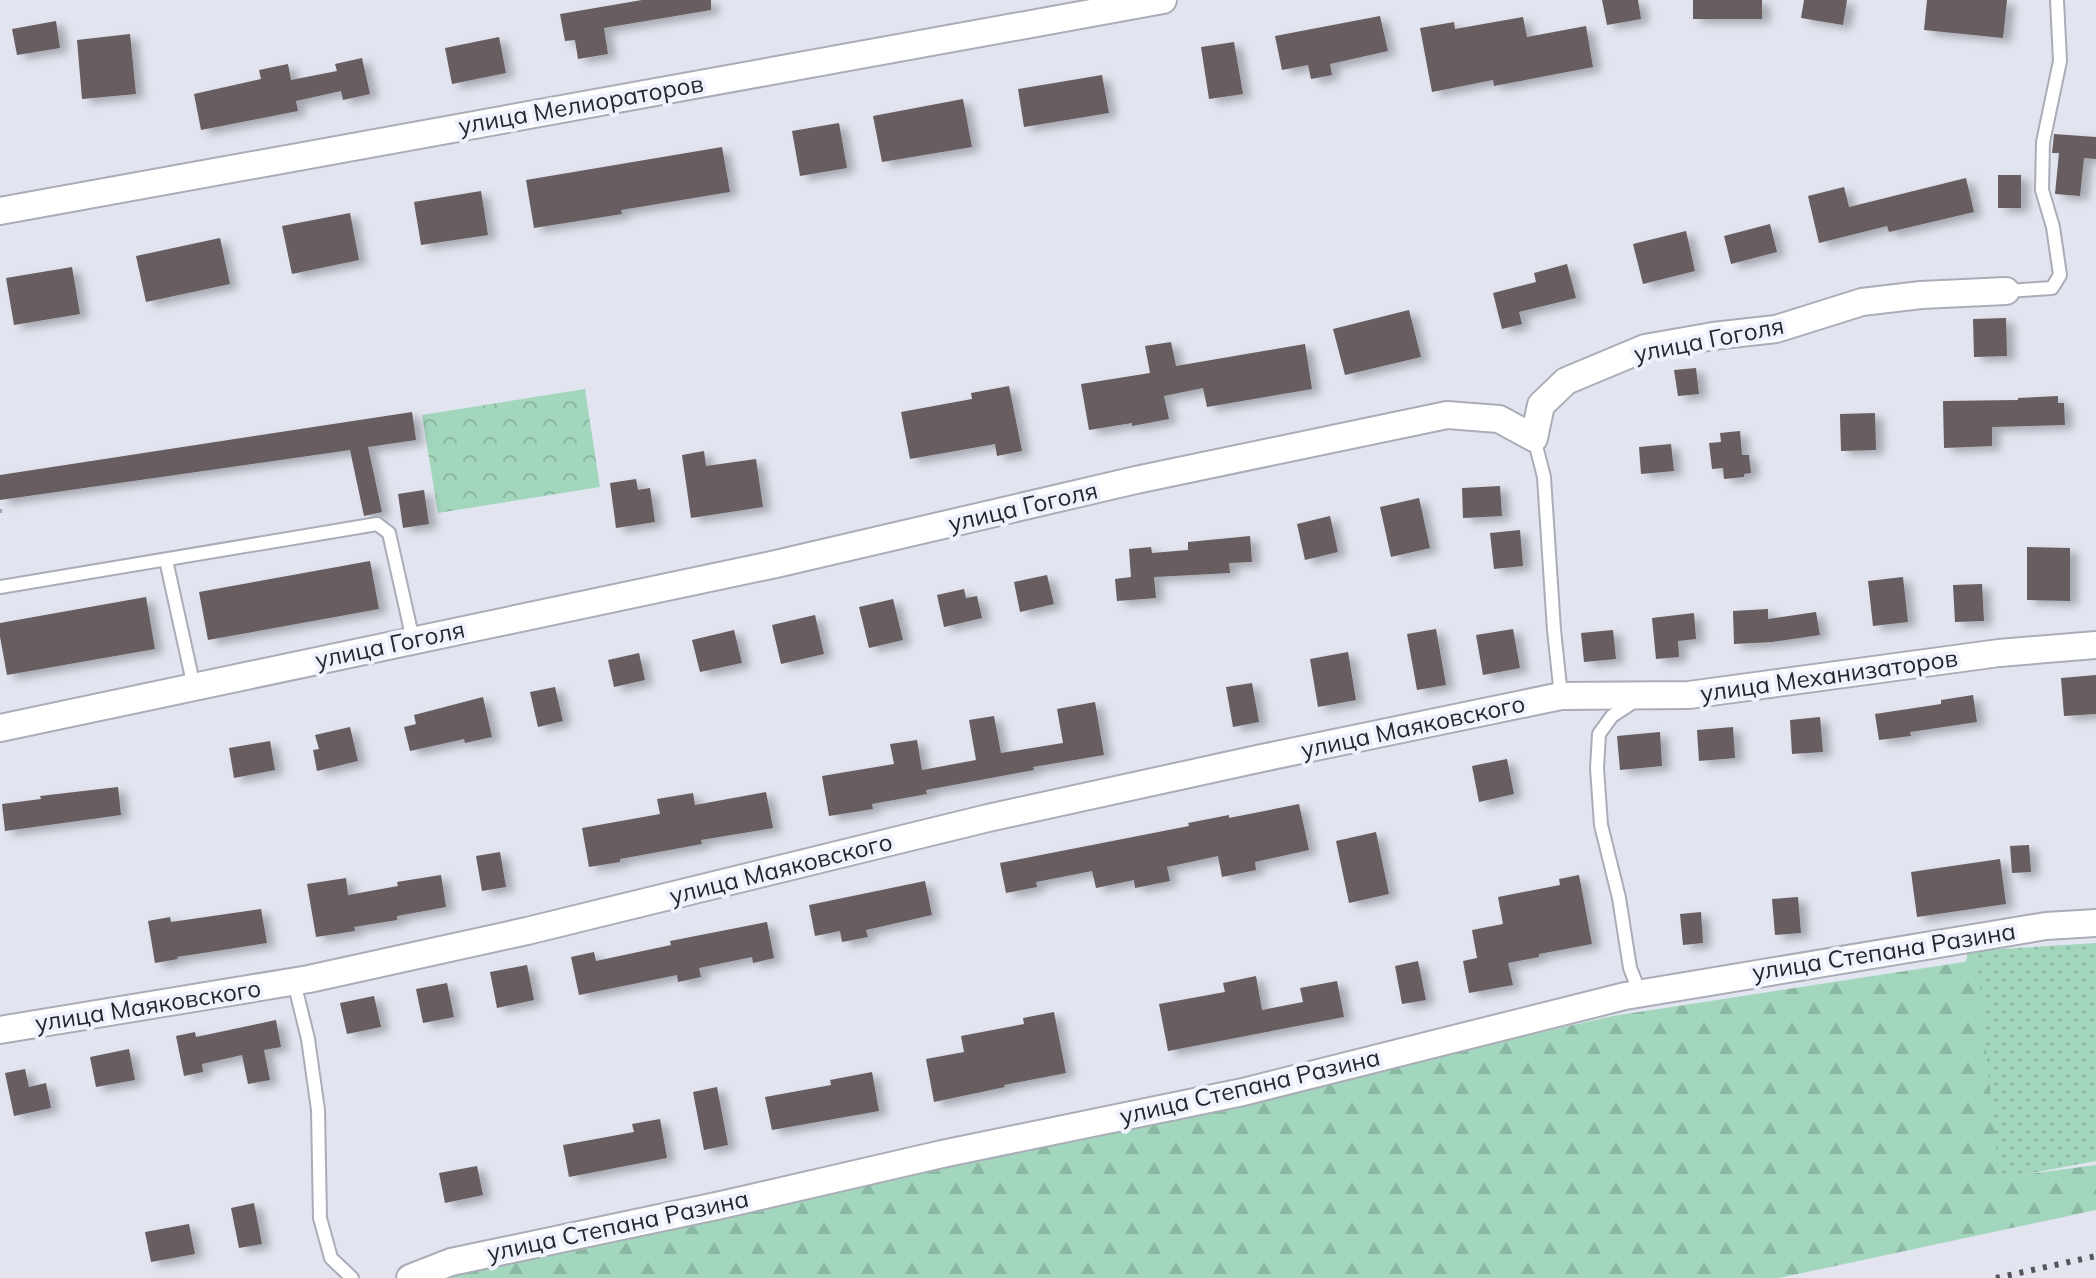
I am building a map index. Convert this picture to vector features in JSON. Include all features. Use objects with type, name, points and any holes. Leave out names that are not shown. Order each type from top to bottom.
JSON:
[{"type":"street","name":"улица Мелиораторов","points":[[0,211],[1163,0]]},
{"type":"street","name":"улица Гоголя","points":[[0,728],[776,564],[1136,480],[1447,415],[1499,419],[1534,438],[1541,405],[1566,381],[1645,348],[1776,329],[1862,302],[1921,295],[2006,291]]},
{"type":"street","name":"улица Механизаторов","points":[[1561,696],[1689,695],[1999,653],[2096,645]]},
{"type":"street","name":"улица Маяковского","points":[[0,1030],[294,982],[527,931],[988,818],[1561,696]]},
{"type":"street","name":"улица Степана Разина","points":[[410,1278],[451,1262],[942,1154],[1243,1092],[1640,993],[2046,926],[2096,923]]},
{"type":"lane","points":[[2006,291],[2052,288],[2060,275],[2053,227],[2042,190],[2043,142],[2060,61],[2057,0]]},
{"type":"lane","points":[[1534,438],[1544,477],[1561,696]]},
{"type":"lane","points":[[0,587],[377,524],[389,533],[413,640]]},
{"type":"lane","points":[[166,560],[194,687]]},
{"type":"lane","points":[[1640,993],[1630,968],[1619,898],[1601,825],[1597,768],[1599,734],[1612,716],[1644,696]]},
{"type":"lane","points":[[294,982],[308,1039],[318,1110],[320,1218],[331,1258],[352,1278]]},
{"type":"green space","points":[[585,389],[600,487],[438,513],[422,415]]},
{"type":"green space","points":[[2096,943],[2096,1161],[1979,1183],[1963,975],[1968,951]]},
{"type":"green space","points":[[1977,960],[1999,1178],[2096,1165],[2096,1210],[1779,1278],[440,1278],[1613,1016]]},
{"type":"building","points":[[642,0],[711,0],[711,10],[604,28],[608,54],[578,59],[575,40],[565,41],[560,14]]},
{"type":"building","points":[[1602,0],[1638,0],[1641,19],[1607,25]]},
{"type":"building","points":[[1693,0],[1762,0],[1762,19],[1693,19]]},
{"type":"building","points":[[1804,0],[1847,0],[1843,25],[1801,18]]},
{"type":"building","points":[[1927,0],[2007,0],[2003,38],[1924,30]]},
{"type":"building","points":[[1380,16],[1388,51],[1330,64],[1332,75],[1311,79],[1308,65],[1282,70],[1275,36]]},
{"type":"building","points":[[1523,17],[1527,37],[1586,26],[1593,67],[1494,86],[1493,80],[1432,92],[1420,28],[1454,22],[1455,29]]},
{"type":"building","points":[[56,21],[60,48],[17,55],[12,29]]},
{"type":"building","points":[[130,34],[136,94],[82,99],[77,40]]},
{"type":"building","points":[[499,37],[506,73],[452,84],[445,48]]},
{"type":"building","points":[[1234,42],[1243,94],[1209,99],[1201,47]]},
{"type":"building","points":[[362,58],[370,94],[343,100],[341,91],[296,101],[298,111],[201,130],[194,94],[261,79],[259,70],[288,64],[291,80],[337,71],[335,64]]},
{"type":"building","points":[[1102,75],[1109,113],[1024,127],[1018,89]]},
{"type":"building","points":[[963,99],[972,147],[882,162],[873,116]]},
{"type":"building","points":[[839,123],[847,168],[800,176],[792,131]]},
{"type":"building","points":[[2054,134],[2096,137],[2096,159],[2084,158],[2080,196],[2055,194],[2059,153],[2052,153]]},
{"type":"building","points":[[722,147],[730,192],[534,228],[526,180]]},
{"type":"building","points":[[1998,175],[2021,175],[2021,208],[1998,208]]},
{"type":"building","points":[[1966,178],[1974,212],[1889,232],[1887,226],[1819,243],[1808,196],[1844,187],[1849,207]]},
{"type":"building","points":[[481,191],[488,235],[421,245],[414,202]]},
{"type":"building","points":[[350,213],[359,260],[292,274],[282,226]]},
{"type":"building","points":[[1770,224],[1777,252],[1731,264],[1724,236]]},
{"type":"building","points":[[1686,231],[1695,271],[1643,284],[1633,244]]},
{"type":"building","points":[[220,238],[230,284],[146,302],[136,256]]},
{"type":"building","points":[[1567,264],[1576,298],[1519,312],[1522,324],[1502,329],[1493,293],[1536,282],[1534,273]]},
{"type":"building","points":[[72,267],[80,314],[14,325],[6,278]]},
{"type":"building","points":[[1409,310],[1421,357],[1345,375],[1333,329]]},
{"type":"building","points":[[2006,318],[2007,356],[1974,357],[1973,319]]},
{"type":"building","points":[[1171,342],[1176,366],[1305,344],[1312,389],[1207,407],[1203,388],[1164,396],[1169,419],[1089,430],[1081,384],[1150,373],[1145,346]]},
{"type":"building","points":[[1696,368],[1699,394],[1678,396],[1674,370]]},
{"type":"building","points":[[1009,386],[1022,451],[997,456],[995,444],[910,459],[901,412],[972,399],[971,393]]},
{"type":"building","points":[[2058,396],[2058,403],[2064,403],[2065,425],[1992,427],[1992,446],[1944,448],[1943,401]]},
{"type":"building","points":[[412,412],[416,440],[368,447],[382,512],[364,516],[350,450],[0,500],[0,475]]},
{"type":"building","points":[[1875,413],[1876,450],[1841,451],[1840,414]]},
{"type":"building","points":[[1740,431],[1742,455],[1749,455],[1751,473],[1724,479],[1723,468],[1712,469],[1709,443],[1721,442],[1720,433]]},
{"type":"building","points":[[1671,444],[1674,471],[1641,474],[1639,447]]},
{"type":"building","points":[[704,451],[706,466],[756,459],[763,507],[691,518],[682,455]]},
{"type":"building","points":[[636,479],[638,490],[650,488],[655,522],[616,528],[610,483]]},
{"type":"building","points":[[1500,486],[1502,516],[1463,518],[1462,488]]},
{"type":"building","points":[[424,490],[429,524],[403,528],[398,494]]},
{"type":"building","points":[[1419,498],[1430,548],[1391,557],[1380,507]]},
{"type":"building","points":[[1330,516],[1338,552],[1305,560],[1297,524]]},
{"type":"building","points":[[1520,530],[1523,566],[1494,569],[1490,533]]},
{"type":"building","points":[[1250,536],[1252,562],[1229,563],[1230,573],[1154,577],[1156,598],[1117,601],[1115,579],[1131,577],[1129,549],[1151,547],[1152,553],[1188,550],[1188,542]]},
{"type":"building","points":[[2027,547],[2070,548],[2070,601],[2027,600]]},
{"type":"building","points":[[370,561],[379,609],[208,640],[199,592]]},
{"type":"building","points":[[1047,575],[1054,604],[1020,612],[1014,582]]},
{"type":"building","points":[[1903,577],[1908,622],[1873,626],[1868,581]]},
{"type":"building","points":[[1982,584],[1984,621],[1955,622],[1953,585]]},
{"type":"building","points":[[964,589],[966,598],[977,596],[982,618],[944,627],[937,595]]},
{"type":"building","points":[[146,597],[155,649],[7,675],[0,623]]},
{"type":"building","points":[[893,599],[903,640],[869,648],[859,607]]},
{"type":"building","points":[[1768,609],[1768,619],[1816,612],[1820,635],[1734,644],[1733,611]]},
{"type":"building","points":[[1694,613],[1696,639],[1678,641],[1679,657],[1656,659],[1652,618]]},
{"type":"building","points":[[815,615],[824,654],[781,664],[772,625]]},
{"type":"building","points":[[1436,629],[1446,685],[1417,690],[1407,634]]},
{"type":"building","points":[[1513,629],[1520,668],[1483,675],[1476,635]]},
{"type":"building","points":[[734,630],[742,663],[700,672],[692,640]]},
{"type":"building","points":[[1613,630],[1616,659],[1584,662],[1581,633]]},
{"type":"building","points":[[1348,652],[1356,700],[1318,707],[1310,659]]},
{"type":"building","points":[[639,653],[645,680],[614,687],[608,660]]},
{"type":"building","points":[[2096,675],[2096,714],[2064,716],[2061,678]]},
{"type":"building","points":[[1252,683],[1259,722],[1233,727],[1226,687]]},
{"type":"building","points":[[555,687],[563,721],[538,727],[530,692]]},
{"type":"building","points":[[1973,695],[1977,722],[1879,740],[1875,714],[1941,704],[1941,700]]},
{"type":"building","points":[[483,697],[492,737],[465,743],[464,739],[410,751],[404,727],[416,724],[414,715]]},
{"type":"building","points":[[1095,702],[1104,755],[926,790],[927,794],[872,804],[873,809],[829,816],[822,776],[894,764],[890,744],[917,740],[922,770],[976,760],[969,720],[994,716],[1001,753],[1063,743],[1057,709]]},
{"type":"building","points":[[1820,717],[1823,752],[1792,754],[1790,720]]},
{"type":"building","points":[[350,727],[358,761],[317,771],[313,750],[319,749],[315,735]]},
{"type":"building","points":[[1733,727],[1735,758],[1699,761],[1697,730]]},
{"type":"building","points":[[1660,732],[1662,766],[1620,770],[1617,736]]},
{"type":"building","points":[[270,741],[275,770],[234,778],[229,748]]},
{"type":"building","points":[[1507,759],[1514,794],[1479,802],[1472,766]]},
{"type":"building","points":[[118,787],[121,815],[5,831],[2,804],[41,799],[40,796]]},
{"type":"building","points":[[766,792],[773,828],[701,840],[702,844],[589,867],[582,828],[660,814],[657,799],[693,793],[695,805]]},
{"type":"building","points":[[1299,804],[1309,850],[1255,862],[1256,870],[1222,877],[1218,856],[1167,867],[1170,881],[1135,888],[1134,880],[1096,888],[1092,871],[1036,882],[1037,887],[1006,893],[1000,863],[1189,826],[1188,823]]},
{"type":"building","points":[[1376,832],[1389,894],[1349,903],[1336,841]]},
{"type":"building","points":[[2029,845],[2031,872],[2012,873],[2010,846]]},
{"type":"building","points":[[500,852],[506,887],[482,891],[476,856]]},
{"type":"building","points":[[2000,859],[2006,904],[1917,917],[1911,872]]},
{"type":"building","points":[[441,875],[446,907],[354,927],[355,931],[316,937],[307,884],[346,878],[348,895],[398,886],[397,882]]},
{"type":"building","points":[[1579,875],[1592,944],[1508,963],[1513,985],[1469,993],[1463,961],[1477,958],[1472,930],[1503,924],[1498,897],[1560,885],[1559,879]]},
{"type":"building","points":[[925,881],[932,915],[866,930],[868,937],[842,942],[840,931],[815,936],[809,905]]},
{"type":"building","points":[[1798,897],[1801,933],[1775,935],[1772,899]]},
{"type":"building","points":[[261,909],[267,943],[155,963],[148,921],[170,917],[171,922]]},
{"type":"building","points":[[1701,912],[1703,943],[1683,945],[1680,914]]},
{"type":"building","points":[[767,922],[774,958],[753,963],[752,957],[699,968],[701,977],[678,982],[677,975],[579,995],[571,957],[594,952],[596,961],[671,945],[670,941]]},
{"type":"building","points":[[1418,961],[1426,1000],[1402,1004],[1395,966]]},
{"type":"building","points":[[527,965],[534,1000],[497,1008],[490,972]]},
{"type":"building","points":[[1256,976],[1262,1010],[1303,1002],[1300,988],[1337,981],[1344,1017],[1168,1051],[1159,1004],[1225,992],[1223,983]]},
{"type":"building","points":[[447,983],[454,1017],[423,1023],[416,989]]},
{"type":"building","points":[[374,996],[381,1027],[347,1034],[340,1003]]},
{"type":"building","points":[[1054,1012],[1066,1073],[934,1102],[926,1059],[964,1052],[961,1036],[1024,1024],[1023,1018]]},
{"type":"building","points":[[276,1020],[281,1047],[264,1050],[270,1080],[248,1084],[242,1055],[202,1064],[203,1072],[184,1076],[176,1036],[195,1032],[196,1037]]},
{"type":"building","points":[[129,1049],[135,1080],[96,1087],[90,1057]]},
{"type":"building","points":[[25,1069],[29,1087],[46,1083],[51,1108],[14,1116],[5,1073]]},
{"type":"building","points":[[872,1072],[879,1111],[772,1130],[765,1097],[831,1085],[830,1080]]},
{"type":"building","points":[[717,1087],[728,1145],[704,1150],[693,1092]]},
{"type":"building","points":[[660,1119],[667,1158],[569,1177],[563,1145],[634,1132],[632,1124]]},
{"type":"building","points":[[477,1166],[483,1195],[445,1203],[439,1173]]},
{"type":"building","points":[[254,1203],[262,1244],[239,1248],[231,1208]]},
{"type":"building","points":[[189,1224],[195,1254],[151,1262],[145,1232]]},
{"type":"railway","points":[[1996,1278],[2096,1256]]}]
